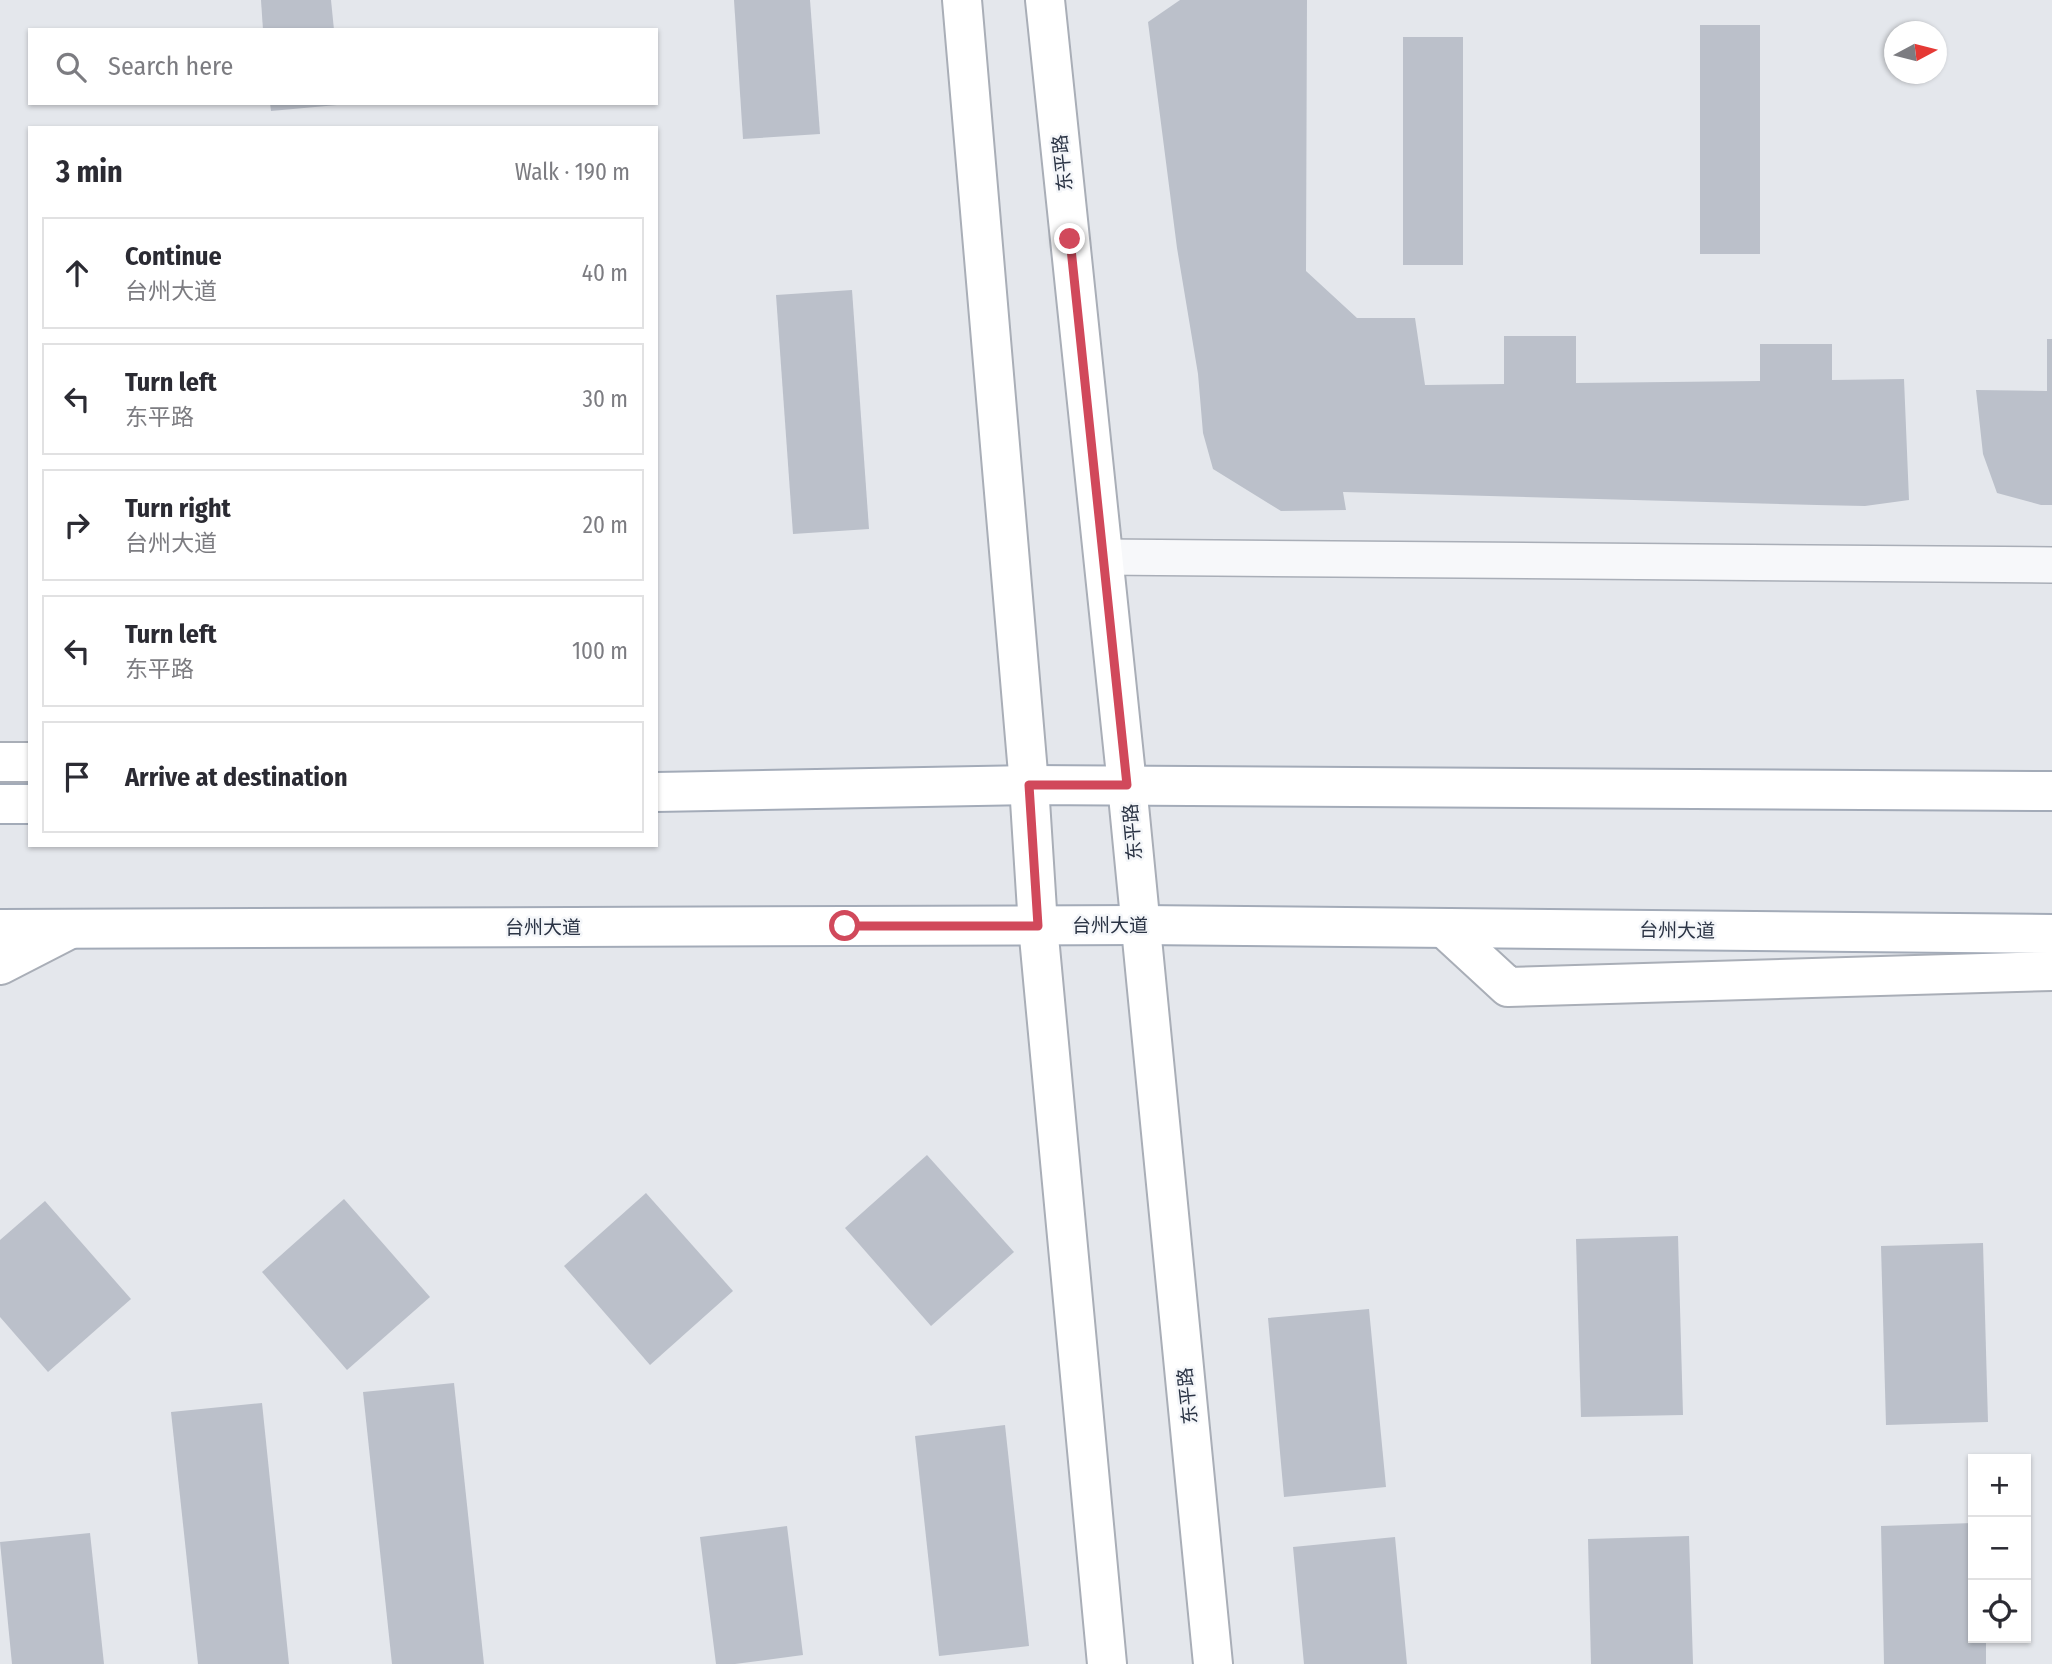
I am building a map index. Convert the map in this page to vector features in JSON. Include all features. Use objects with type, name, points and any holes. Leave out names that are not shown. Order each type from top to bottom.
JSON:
[{"type":"main road","points":[[962,0],[1029,785],[1038,926],[1107,1664]]},
{"type":"main road","name":"东平路","points":[[1045,0],[1127,785],[1213,1664]]},
{"type":"main road","points":[[0,762],[28,762]]},
{"type":"main road","points":[[658,792],[1029,785],[2052,791]]},
{"type":"main road","points":[[0,804],[28,804]]},
{"type":"main road","name":"台州大道","points":[[0,929],[1140,925],[2052,934]]},
{"type":"main road","points":[[1444,928],[1508,987],[2052,971]]},
{"type":"main road","points":[[0,965],[70,929]]},
{"type":"street","points":[[1103,557],[2052,565]]},
{"type":"building","points":[[261,0],[331,0],[334,28],[263,28]]},
{"type":"building","points":[[734,0],[810,0],[820,134],[743,139]]},
{"type":"building","points":[[1180,0],[1307,0],[1306,271],[1357,318],[1415,318],[1425,385],[1504,384],[1504,336],[1576,336],[1576,383],[1760,381],[1760,344],[1832,344],[1832,380],[1904,379],[1909,500],[1865,506],[1343,492],[1346,510],[1281,511],[1213,469],[1203,433],[1198,374],[1177,248],[1148,22]]},
{"type":"building","points":[[1700,25],[1760,25],[1760,254],[1700,254]]},
{"type":"building","points":[[1403,37],[1463,37],[1463,265],[1403,265]]},
{"type":"building","points":[[270,105],[337,105],[271,111]]},
{"type":"building","points":[[852,290],[869,529],[793,534],[776,295]]},
{"type":"building","points":[[2047,339],[2052,339],[2052,505],[2041,505],[1997,493],[1983,454],[1976,390],[2047,391]]},
{"type":"building","points":[[927,1155],[1014,1252],[931,1326],[845,1228]]},
{"type":"building","points":[[646,1193],[733,1291],[650,1365],[564,1266]]},
{"type":"building","points":[[344,1199],[430,1297],[347,1370],[262,1272]]},
{"type":"building","points":[[45,1201],[131,1299],[48,1372],[0,1317],[0,1240]]},
{"type":"building","points":[[1678,1236],[1683,1415],[1581,1417],[1576,1239]]},
{"type":"building","points":[[1983,1243],[1988,1422],[1886,1425],[1881,1246]]},
{"type":"building","points":[[1369,1309],[1386,1487],[1284,1497],[1268,1318]]},
{"type":"building","points":[[454,1383],[484,1664],[392,1664],[363,1392]]},
{"type":"building","points":[[262,1403],[289,1664],[198,1664],[171,1412]]},
{"type":"building","points":[[1005,1425],[1029,1646],[939,1656],[915,1436]]},
{"type":"building","points":[[1968,1523],[1968,1643],[1986,1643],[1986,1664],[1884,1664],[1881,1526]]},
{"type":"building","points":[[787,1526],[803,1655],[716,1664],[700,1537]]},
{"type":"building","points":[[90,1533],[104,1664],[12,1664],[0,1542]]},
{"type":"building","points":[[1689,1536],[1693,1664],[1591,1664],[1588,1539]]},
{"type":"building","points":[[1395,1537],[1407,1664],[1304,1664],[1293,1547]]},
{"type":"route","points":[[845,926],[1038,926],[1029,785],[1127,785],[1070,239]]}]
